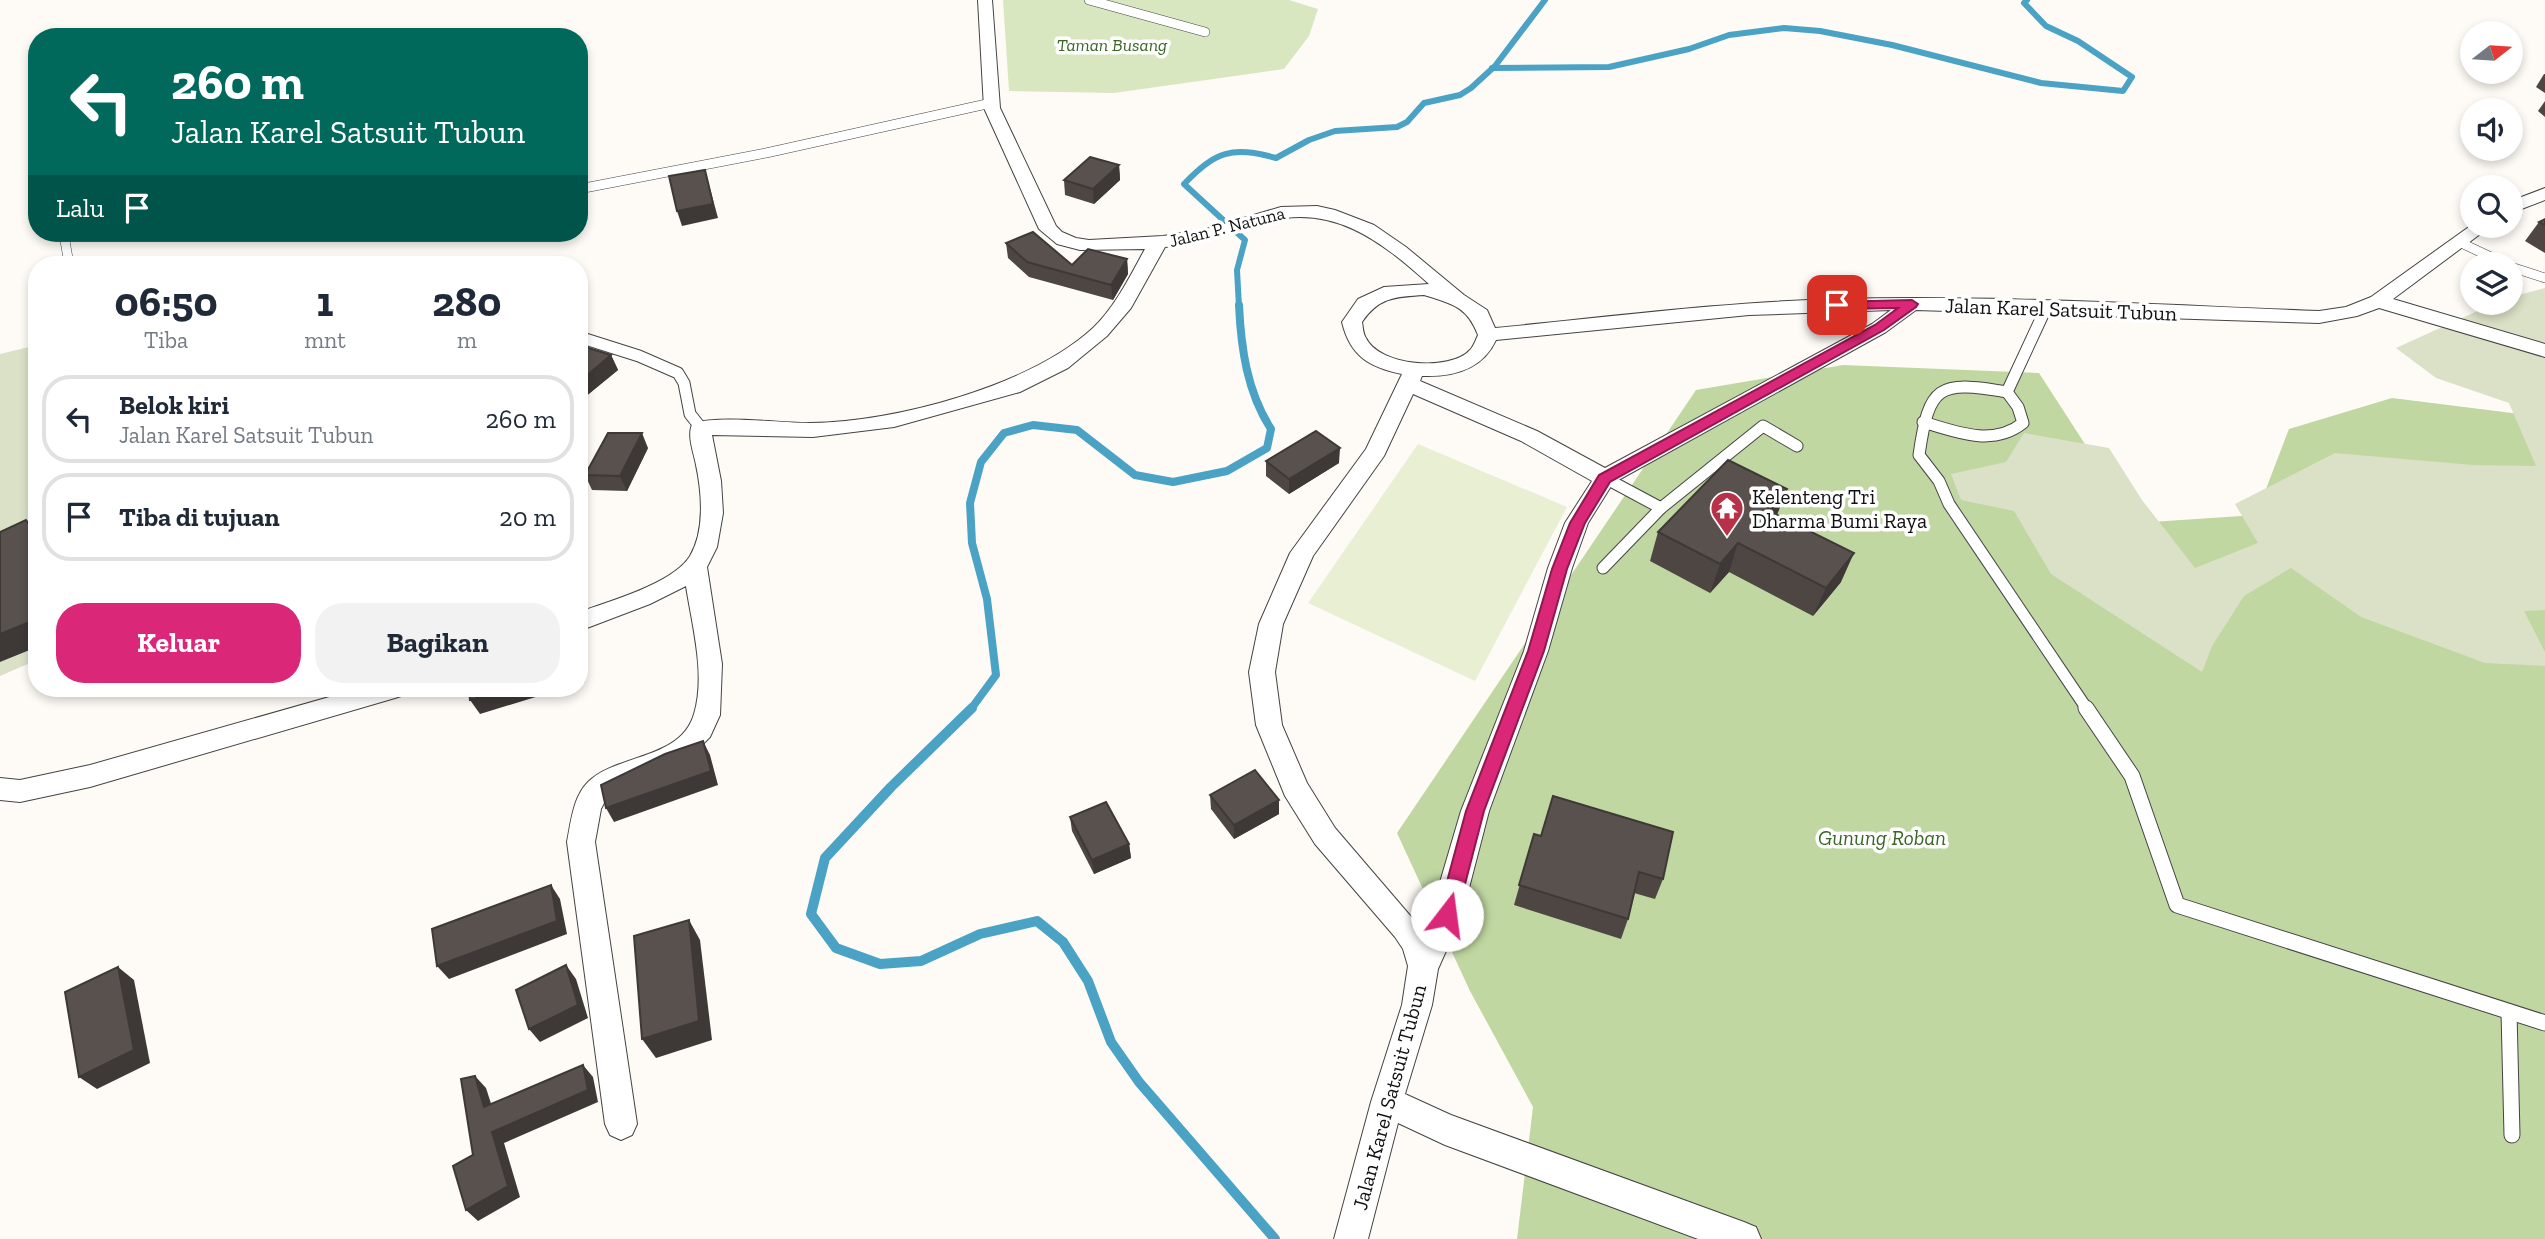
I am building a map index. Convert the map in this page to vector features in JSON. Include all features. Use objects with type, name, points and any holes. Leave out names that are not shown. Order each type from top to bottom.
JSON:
[{"type":"street","name":"Jalan P. Natuna","points":[[985,0],[991,103],[997,123],[1048,229],[1056,237],[1080,246],[1158,243],[1218,232],[1291,211],[1336,215],[1383,240],[1424,267],[1457,299]]},
{"type":"street","points":[[2523,203],[2545,193]]},
{"type":"street","name":"Jalan Karel Satsuit Tubun","points":[[1488,335],[1779,307],[1912,304],[2319,317],[2350,312],[2378,301],[2465,238]]},
{"type":"street","points":[[588,618],[669,584],[695,566],[709,536],[710,481],[702,452],[701,428],[813,430],[894,420],[1013,387],[1061,363],[1100,332],[1121,308],[1158,243]]},
{"type":"street","points":[[1411,377],[1450,368],[1477,355],[1488,335],[1480,314],[1457,299],[1425,289],[1391,291],[1365,303],[1352,322],[1358,344],[1380,362],[1530,436],[1605,478]]},
{"type":"street","points":[[2378,301],[2545,351]]},
{"type":"street","points":[[1423,966],[1435,946],[1447,915],[1475,811],[1536,651],[1560,569],[1577,523],[1605,478],[1879,328],[1912,304]]},
{"type":"street","name":"Jalan Karel Satsuit Tubun","points":[[1351,1239],[1387,1101],[1417,1005],[1423,966],[1416,944],[1405,928],[1325,836],[1295,788],[1269,725],[1262,672],[1271,624],[1302,553],[1376,451],[1411,377]]},
{"type":"street","points":[[621,1124],[581,842],[589,803],[597,789],[674,756],[696,739],[707,716],[712,690],[695,566]]},
{"type":"street","points":[[0,789],[20,792],[90,776],[364,697]]},
{"type":"street","points":[[1387,1101],[1445,1129],[1744,1239]]},
{"type":"lane","points":[[1089,0],[1205,32]]},
{"type":"lane","points":[[588,187],[766,153],[991,103]]},
{"type":"lane","points":[[2459,242],[2480,252]]},
{"type":"lane","points":[[2523,271],[2545,278]]},
{"type":"lane","points":[[2007,393],[2046,308]]},
{"type":"lane","points":[[588,340],[639,356],[678,373],[684,383],[690,414],[701,428]]},
{"type":"lane","points":[[1923,422],[1958,433],[1993,436],[2014,433],[2024,423],[2018,407],[2007,393],[1974,386],[1948,386],[1930,399],[1923,422],[1919,455],[1939,481],[1956,515],[2132,776],[2177,905],[2545,1023]]},
{"type":"lane","points":[[1603,568],[1661,508],[1763,426],[1797,446]]},
{"type":"lane","points":[[1605,478],[1661,508]]},
{"type":"lane","points":[[2509,1012],[2512,1135]]},
{"type":"green space","name":"Taman Busang","points":[[1003,0],[1289,0],[1318,9],[1309,36],[1284,69],[1114,93],[1009,91]]},
{"type":"green space","points":[[2545,288],[2545,610],[2524,611],[2545,652],[2545,666],[2485,663],[2361,617],[2291,568],[2244,596],[2212,646],[2202,672],[2051,574],[2014,511],[1961,500],[1951,474],[2006,462],[2024,433],[2109,448],[2142,500],[2195,568],[2258,543],[2235,504],[2335,453],[2473,465],[2536,466],[2509,403],[2436,378],[2396,348],[2469,315],[2523,315],[2523,294]]},
{"type":"green space","points":[[28,347],[28,664],[0,676],[0,354]]},
{"type":"green space","name":"Gunung Roban","points":[[1843,365],[2039,373],[2136,523],[2256,515],[2289,429],[2392,398],[2545,417],[2545,1239],[1517,1239],[1533,1107],[1470,991],[1397,833],[1696,390]]},
{"type":"green space","points":[[1418,444],[1567,507],[1475,681],[1308,603]]},
{"type":"building","points":[[1090,157],[1119,165],[1093,189],[1064,180]]},
{"type":"building","points":[[705,170],[713,204],[677,211],[669,176]]},
{"type":"building","points":[[1033,232],[1072,265],[1088,249],[1127,259],[1111,285],[1027,262],[1006,243]]},
{"type":"building","points":[[588,348],[611,355],[588,374]]},
{"type":"building","points":[[1316,431],[1340,448],[1289,479],[1266,461]]},
{"type":"building","points":[[608,433],[642,433],[620,476],[588,475],[588,470]]},
{"type":"building","points":[[1728,460],[1787,489],[1767,510],[1854,553],[1826,588],[1738,543],[1720,564],[1658,532]]},
{"type":"building","points":[[26,520],[28,523],[28,623],[0,634],[0,532]]},
{"type":"building","points":[[703,741],[711,771],[606,808],[601,785],[665,754]]},
{"type":"building","points":[[1255,770],[1279,800],[1234,825],[1210,795]]},
{"type":"building","points":[[1553,796],[1673,832],[1663,879],[1639,872],[1628,919],[1519,885],[1534,834],[1541,836]]},
{"type":"building","points":[[1106,802],[1129,844],[1092,860],[1070,817]]},
{"type":"building","points":[[551,885],[557,921],[437,966],[432,929]]},
{"type":"building","points":[[689,920],[699,1021],[642,1039],[634,936]]},
{"type":"building","points":[[566,965],[578,1005],[529,1029],[516,990]]},
{"type":"building","points":[[118,967],[134,1050],[79,1077],[65,992]]},
{"type":"building","points":[[583,1065],[588,1090],[492,1132],[508,1186],[466,1210],[453,1166],[473,1155],[461,1079],[475,1076],[484,1107]]},
{"type":"waterway","points":[[1493,68],[1545,0]]},
{"type":"waterway","points":[[1493,68],[1609,67],[1689,49],[1729,35],[1784,28],[1820,31],[1892,45],[2041,83],[2123,91],[2132,77],[2078,41],[2046,26],[2024,3],[2027,0]]},
{"type":"waterway","points":[[1239,307],[1237,270],[1245,240],[1184,184],[1195,173],[1225,154],[1247,152],[1276,158],[1309,140],[1335,131],[1397,127],[1407,122],[1424,103],[1460,95],[1493,68]]},
{"type":"waterway","points":[[971,709],[996,675],[987,599],[972,543],[970,503],[981,462],[1004,433],[1033,425],[1077,430],[1135,475],[1173,482],[1227,471],[1267,448],[1271,429],[1251,385],[1241,337],[1239,305]]},
{"type":"waterway","points":[[971,709],[891,787],[825,858],[811,914],[836,948],[880,964],[921,961],[980,934],[1037,921],[1063,942],[1088,981],[1111,1042],[1139,1082],[1275,1239]]},
{"type":"place","name":"Kelenteng Tri Dharma Bumi Raya","points":[[1727,538]]},
{"type":"route","points":[[1447,915],[1475,811],[1536,651],[1560,569],[1577,523],[1605,478],[1879,328],[1912,304],[1837,305]]}]
